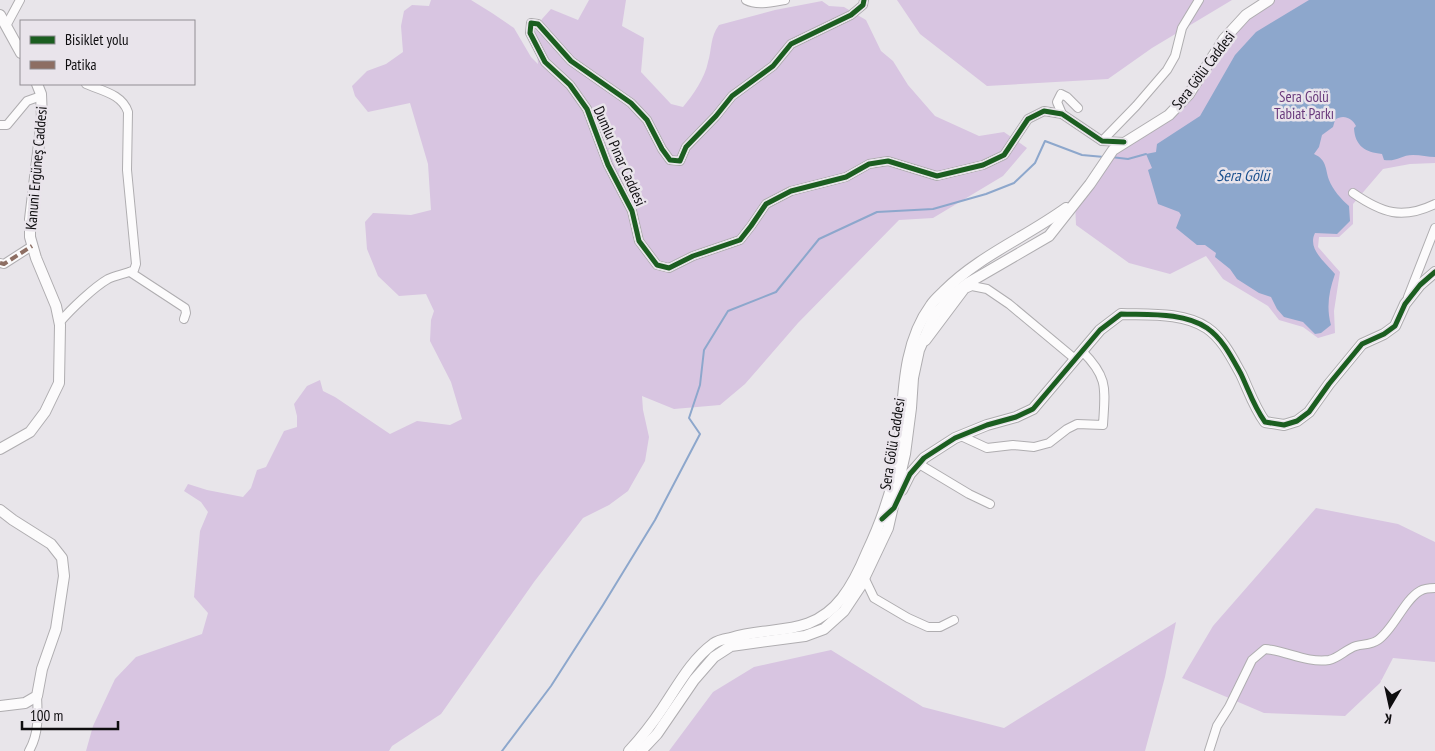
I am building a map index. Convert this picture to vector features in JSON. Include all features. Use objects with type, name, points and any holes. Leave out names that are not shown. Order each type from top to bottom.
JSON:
[{"type":"main road","name":"Sera Gölü Caddesi","points":[[641,751],[657,734],[694,680],[714,657],[731,646],[805,636],[824,629],[844,611],[865,578],[888,528],[905,454],[913,378],[919,350],[934,316],[951,296],[968,283],[1050,236],[1090,184],[1113,150],[1169,115],[1189,94],[1224,39],[1246,15],[1269,0]]},
{"type":"main road","points":[[0,15],[18,42]]},
{"type":"main road","name":"Kanuni Ergüneş Caddesi","points":[[0,449],[30,432],[45,412],[59,382],[60,322],[56,306],[36,258],[30,237],[30,219],[42,119],[41,96],[37,85]]},
{"type":"main road","name":"Sera Gölü Caddesi","points":[[629,751],[646,731],[699,657],[715,642],[747,633],[782,630],[806,625],[823,616],[840,600],[856,579],[882,519],[890,494],[899,449],[905,372],[913,339],[931,304],[956,280],[986,257],[1043,225],[1075,202]]},
{"type":"main road","points":[[882,519],[894,508],[910,474],[924,458],[961,436],[1016,418],[1034,409],[1100,330],[1121,314],[1188,319],[1208,328],[1225,346],[1242,376],[1251,400],[1265,422],[1284,425],[1297,421],[1309,412],[1362,344],[1384,334],[1395,326],[1405,304],[1420,285],[1435,272]]},
{"type":"main road","points":[[0,510],[51,544],[62,558],[64,576],[56,629],[42,669],[37,696],[25,703],[0,706]]},
{"type":"street","points":[[6,26],[20,0]]},
{"type":"street","points":[[746,0],[749,2],[768,3],[785,0]]},
{"type":"street","name":"Dumlu Pınar Caddesi","points":[[864,0],[863,5],[851,15],[791,44],[773,66],[732,96],[686,148],[680,161],[670,160],[647,120],[632,103],[571,61],[538,24],[532,23],[530,33],[545,62],[570,85],[587,109],[608,164],[632,211],[639,241],[657,265],[669,268],[693,256],[740,240],[766,204],[790,191],[846,177],[869,164],[888,161],[937,176],[983,166],[1004,155],[1028,119],[1044,111],[1062,114]]},
{"type":"street","points":[[1102,141],[1167,70],[1175,56],[1182,28],[1200,0]]},
{"type":"street","points":[[60,322],[70,310],[108,280],[134,270],[136,264],[127,170],[128,112],[126,104],[119,98],[88,85]]},
{"type":"street","points":[[1078,108],[1061,94],[1057,102],[1062,114],[1102,141],[1124,142]]},
{"type":"street","points":[[0,126],[7,125],[27,101],[41,96]]},
{"type":"street","points":[[1353,193],[1373,207],[1391,213],[1420,211],[1435,204]]},
{"type":"street","points":[[1405,304],[1435,228]]},
{"type":"street","points":[[0,263],[4,264],[32,246]]},
{"type":"street","points":[[130,272],[185,308],[184,320]]},
{"type":"street","points":[[905,372],[919,350],[965,289],[972,286],[981,287],[995,294],[1078,355],[1095,364],[1104,378],[1103,425],[1077,424],[1050,443],[1034,447],[1013,445],[987,448],[961,436]]},
{"type":"street","points":[[919,464],[969,494],[990,504]]},
{"type":"street","points":[[860,568],[874,598],[908,618],[928,627],[940,627],[954,620]]},
{"type":"street","points":[[1209,751],[1217,726],[1230,707],[1252,660],[1265,649],[1282,651],[1312,660],[1336,658],[1357,646],[1378,641],[1415,596],[1421,591],[1435,588]]},
{"type":"street","points":[[29,751],[34,742],[38,721],[37,696]]},
{"type":"green space","points":[[431,0],[471,0],[514,28],[531,57],[538,64],[535,32],[542,19],[551,9],[578,20],[589,0],[626,0],[622,26],[644,38],[641,72],[671,104],[683,107],[695,92],[704,74],[713,39],[719,25],[775,10],[822,1],[829,6],[844,7],[866,20],[881,51],[893,61],[908,85],[935,116],[979,136],[1004,132],[1027,148],[1003,176],[933,218],[899,220],[798,323],[745,384],[720,405],[674,409],[642,396],[649,437],[645,461],[628,491],[609,505],[583,518],[534,582],[441,714],[392,746],[389,751],[86,751],[93,726],[115,679],[136,657],[202,634],[208,613],[194,597],[200,531],[208,512],[201,502],[184,491],[188,484],[243,497],[251,488],[257,470],[266,467],[284,431],[297,427],[294,404],[307,386],[320,380],[323,391],[390,434],[417,421],[450,425],[462,419],[451,382],[430,341],[431,320],[434,311],[426,294],[399,296],[378,276],[367,249],[365,222],[373,213],[411,215],[431,210],[428,164],[410,103],[368,112],[355,96],[352,86],[367,71],[386,64],[403,52],[401,26],[404,11],[412,5],[429,6]]},
{"type":"green space","points":[[897,0],[1232,0],[1152,48],[1108,79],[987,86],[920,34]]},
{"type":"green space","name":"Sera Gölü","points":[[1269,0],[1435,0],[1435,163],[1410,164],[1383,169],[1353,204],[1353,224],[1339,237],[1319,237],[1318,247],[1340,272],[1334,311],[1335,333],[1318,338],[1303,327],[1279,320],[1268,306],[1223,279],[1206,256],[1170,274],[1129,263],[1076,225],[1075,202],[1113,150],[1169,115],[1224,39]]},
{"type":"green space","points":[[1316,508],[1398,524],[1435,542],[1435,662],[1393,658],[1380,683],[1345,716],[1264,713],[1182,678],[1213,626]]},
{"type":"green space","points":[[1176,622],[1165,677],[1145,751],[669,751],[713,692],[754,667],[831,650],[923,707],[1004,728]]},
{"type":"water","name":"Sera Gölü","points":[[1309,0],[1435,0],[1435,157],[1413,155],[1384,160],[1382,154],[1366,150],[1359,144],[1354,128],[1356,126],[1350,119],[1344,117],[1335,120],[1333,127],[1322,135],[1319,147],[1314,154],[1321,159],[1333,187],[1349,206],[1350,221],[1337,234],[1315,233],[1313,239],[1318,255],[1335,274],[1329,299],[1331,325],[1321,333],[1315,334],[1303,322],[1284,317],[1277,309],[1271,297],[1259,293],[1237,279],[1230,269],[1215,257],[1216,253],[1205,245],[1197,245],[1176,228],[1181,215],[1179,212],[1158,204],[1148,170],[1152,168],[1146,154],[1156,152],[1157,144],[1200,116],[1235,55],[1256,32]]},
{"type":"waterway","points":[[502,751],[551,686],[603,605],[655,520],[700,434],[689,418],[700,385],[704,350],[728,311],[776,292],[819,239],[877,212],[933,209],[986,194],[1014,183],[1035,163],[1045,141],[1082,155],[1104,157]]},
{"type":"waterway","points":[[1111,157],[1128,159],[1146,154]]},
{"type":"marked path","points":[[0,263],[4,264],[32,246]]},
{"type":"cycle path","points":[[864,0],[863,5],[851,15],[791,44],[773,66],[732,96],[716,116],[686,147],[680,161],[670,160],[647,120],[631,103],[571,61],[538,24],[531,23],[530,33],[545,62],[570,85],[587,109],[608,165],[632,211],[639,241],[657,265],[669,268],[693,256],[740,240],[766,204],[791,191],[846,177],[869,164],[888,161],[937,176],[983,165],[1004,155],[1028,119],[1044,111],[1062,114],[1102,141],[1124,142]]},
{"type":"cycle path","points":[[882,519],[894,508],[910,474],[924,458],[955,438],[987,425],[1016,417],[1033,409],[1100,330],[1121,314],[1187,319],[1213,332],[1231,355],[1265,422],[1284,425],[1297,421],[1309,412],[1362,344],[1384,334],[1395,326],[1405,304],[1420,285],[1435,272]]},
{"type":"park label","name":"Sera Gölü Tabiat Parkı","points":[[1304,104]]}]
